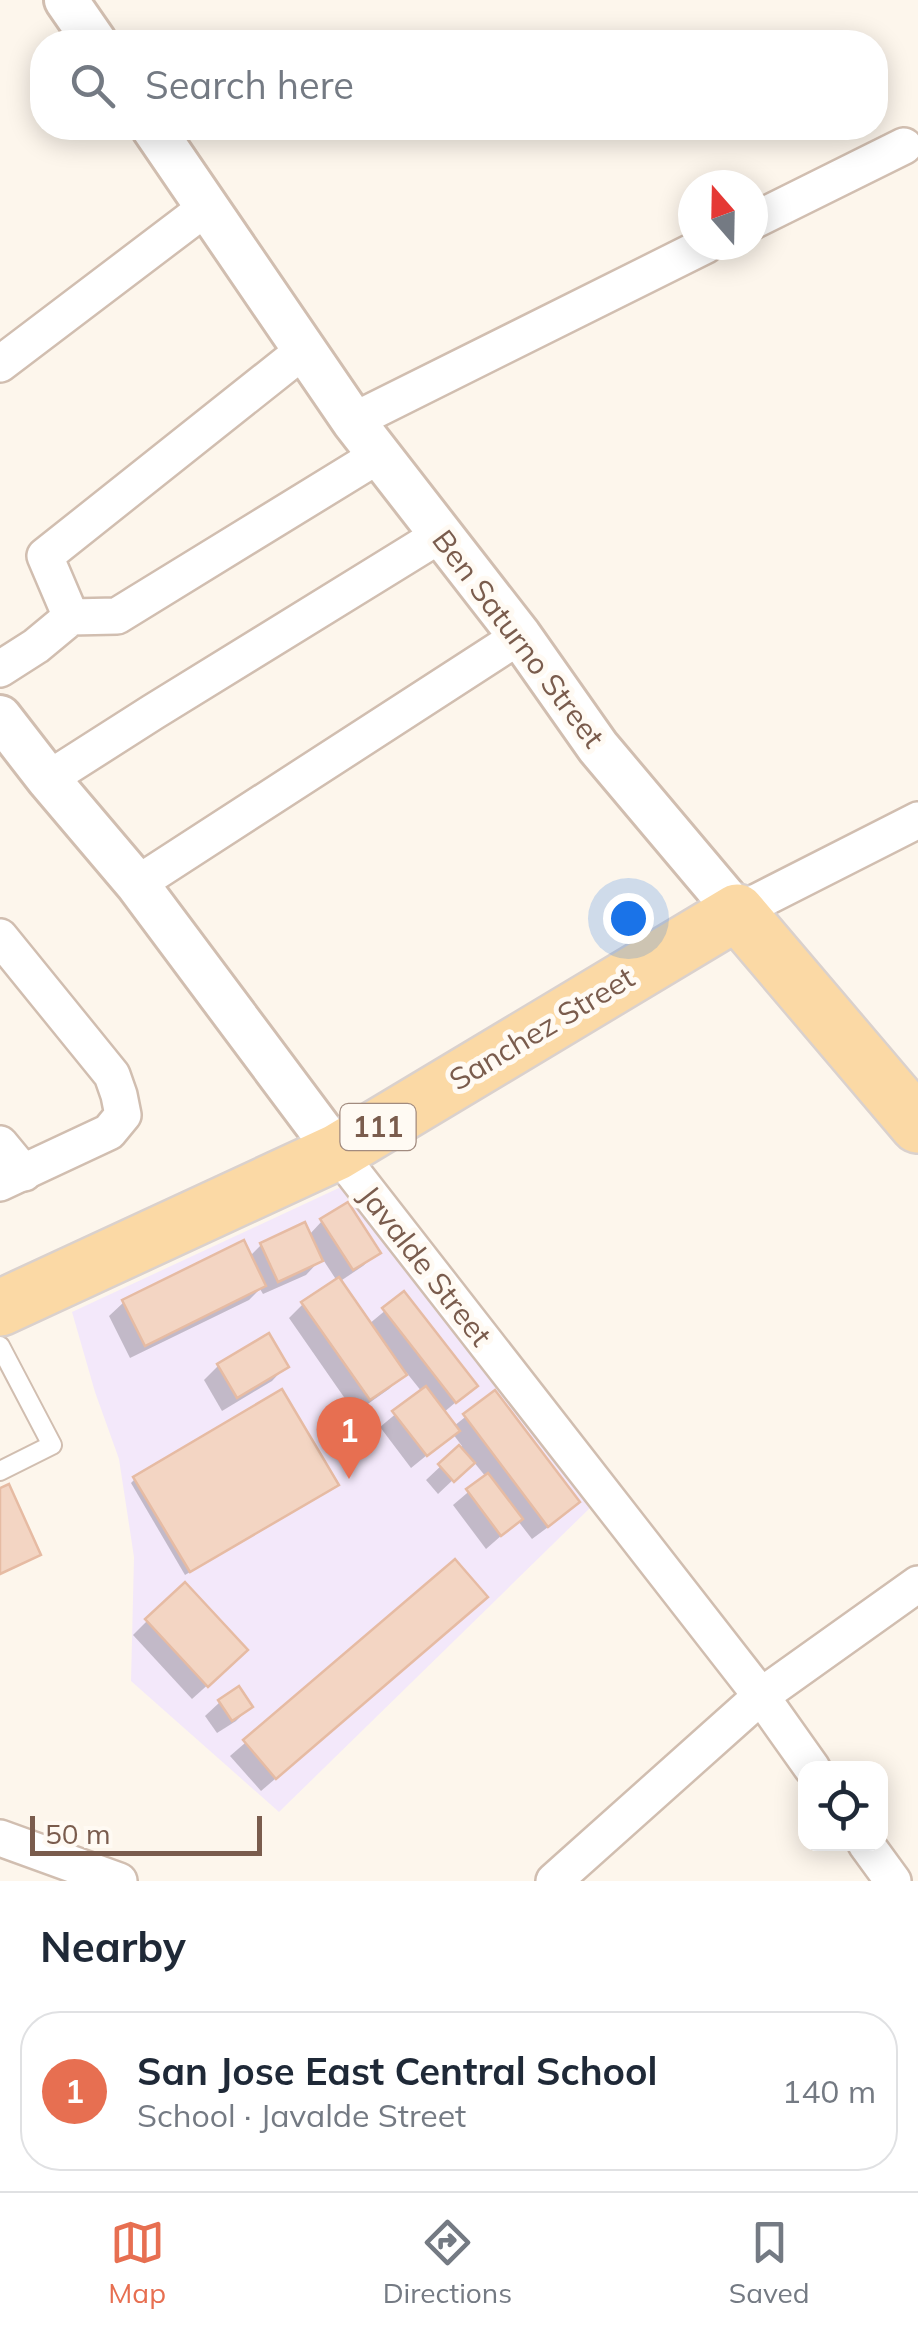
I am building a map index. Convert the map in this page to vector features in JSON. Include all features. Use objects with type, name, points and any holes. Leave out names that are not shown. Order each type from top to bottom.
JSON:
[{"type":"main road","name":"Ben Saturno Street","points":[[737,912],[918,1124]]},
{"type":"main road","name":"Sanchez Street","points":[[0,1308],[336,1152],[737,912]]},
{"type":"street","points":[[66,0],[87,30]]},
{"type":"street","name":"Ben Saturno Street","points":[[161,140],[352,421],[520,636],[598,747],[737,912]]},
{"type":"street","points":[[768,214],[904,146]]},
{"type":"street","points":[[0,364],[207,206]]},
{"type":"street","points":[[352,421],[678,259]]},
{"type":"street","points":[[72,616],[45,556],[304,350]]},
{"type":"street","points":[[0,669],[72,616],[117,616],[379,456]]},
{"type":"street","points":[[48,779],[440,535]]},
{"type":"street","points":[[137,884],[520,636]]},
{"type":"street","name":"Javalde Street","points":[[0,717],[137,884],[336,1152],[807,1761]]},
{"type":"street","name":"Sanchez Street","points":[[737,912],[918,820]]},
{"type":"street","points":[[0,937],[112,1075],[122,1115],[109,1132],[12,1178],[0,1144]]},
{"type":"street","points":[[554,1881],[760,1696],[918,1584]]},
{"type":"street","points":[[0,1838],[119,1881]]},
{"type":"street","points":[[871,1851],[893,1881]]},
{"type":"lane","points":[[0,1346],[52,1445],[0,1471]]},
{"type":"shaded area","points":[[356,1180],[594,1504],[279,1812],[131,1681],[134,1557],[119,1459],[72,1312]]},
{"type":"building","points":[[348,1202],[381,1253],[353,1270],[320,1219]]},
{"type":"building","points":[[305,1222],[323,1261],[278,1282],[260,1243]]},
{"type":"building","points":[[244,1240],[266,1286],[145,1346],[122,1300]]},
{"type":"building","points":[[339,1277],[407,1375],[370,1400],[301,1302]]},
{"type":"building","points":[[404,1291],[478,1386],[456,1403],[382,1308]]},
{"type":"building","points":[[269,1333],[289,1367],[237,1398],[217,1364]]},
{"type":"building","points":[[426,1386],[460,1431],[427,1456],[392,1411]]},
{"type":"building","points":[[282,1389],[339,1485],[190,1572],[133,1477]]},
{"type":"building","points":[[495,1390],[580,1502],[548,1527],[463,1414]]},
{"type":"building","points":[[459,1445],[475,1463],[454,1482],[438,1464]]},
{"type":"building","points":[[488,1473],[523,1519],[501,1536],[466,1489]]},
{"type":"building","points":[[9,1484],[41,1555],[0,1574],[0,1488]]},
{"type":"building","points":[[455,1559],[488,1597],[276,1779],[243,1740]]},
{"type":"building","points":[[185,1582],[248,1650],[208,1687],[145,1619]]},
{"type":"building","points":[[239,1686],[253,1707],[232,1721],[218,1700]]},
{"type":"place","name":"San Jose East Central School","points":[[349,1479]]}]
